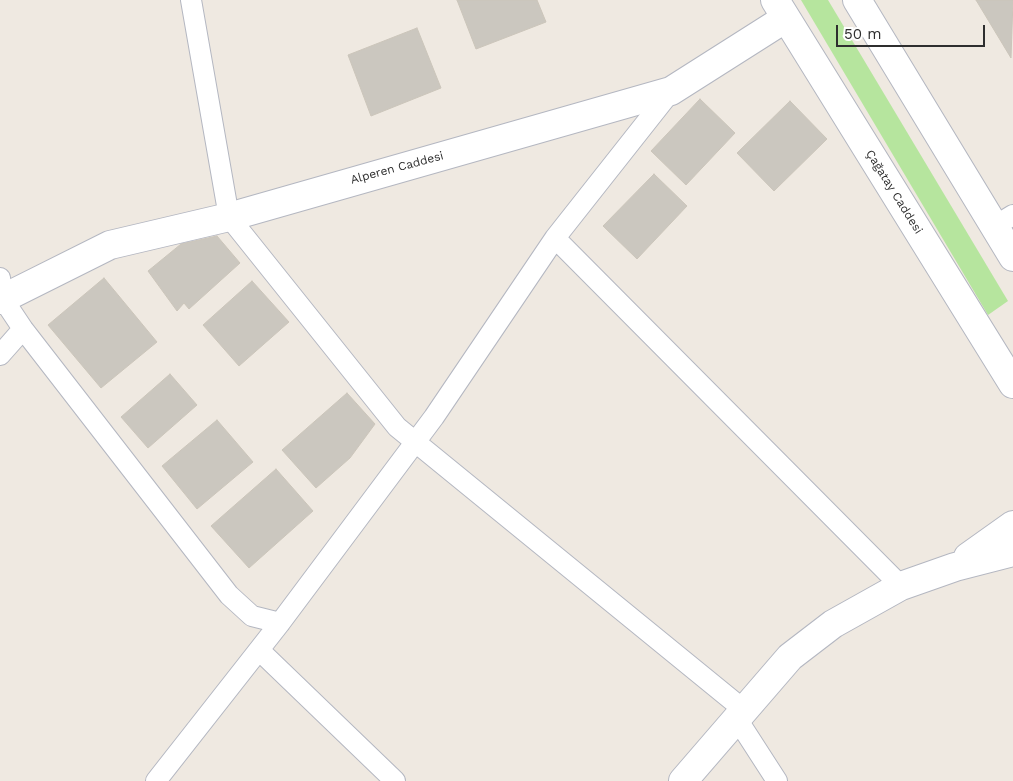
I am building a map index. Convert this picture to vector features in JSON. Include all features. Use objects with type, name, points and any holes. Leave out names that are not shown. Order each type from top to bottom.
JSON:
[{"type":"street","points":[[191,0],[229,217],[397,427],[741,715],[777,781]]},
{"type":"street","points":[[857,0],[1004,221],[1013,257]]},
{"type":"street","name":"Alperen Caddesi","points":[[1,292],[110,245],[229,217],[671,90],[780,9]]},
{"type":"street","name":"Çağatay Caddesi","points":[[780,9],[1013,384]]},
{"type":"street","points":[[156,781],[280,623],[415,442],[555,238],[671,90]]},
{"type":"street","points":[[555,238],[901,586]]},
{"type":"street","points":[[1,292],[23,329],[229,595],[252,616],[280,623]]},
{"type":"street","points":[[0,356],[23,329]]},
{"type":"street","points":[[955,567],[1013,525]]},
{"type":"street","points":[[683,781],[790,657],[833,624],[901,586],[955,567],[1013,552]]},
{"type":"street","points":[[259,650],[395,781]]},
{"type":"green space","points":[[801,0],[828,0],[1008,301],[988,315]]},
{"type":"building","points":[[457,0],[537,0],[546,22],[476,49]]},
{"type":"building","points":[[976,0],[1013,0],[1011,58]]},
{"type":"building","points":[[417,28],[441,88],[371,116],[348,55]]},
{"type":"building","points":[[700,99],[735,133],[686,185],[651,151]]},
{"type":"building","points":[[790,101],[827,139],[774,191],[737,153]]},
{"type":"building","points":[[654,174],[687,206],[637,259],[603,226]]},
{"type":"building","points":[[217,236],[240,263],[189,309],[184,303],[177,311],[148,271],[181,244]]},
{"type":"building","points":[[104,278],[157,342],[101,388],[48,325]]},
{"type":"building","points":[[252,281],[289,322],[239,366],[203,325]]},
{"type":"building","points":[[170,374],[197,405],[148,448],[121,417]]},
{"type":"building","points":[[347,393],[375,424],[350,458],[316,488],[282,450]]},
{"type":"building","points":[[217,420],[253,462],[197,509],[162,466]]},
{"type":"building","points":[[276,469],[313,511],[249,568],[211,526]]}]
